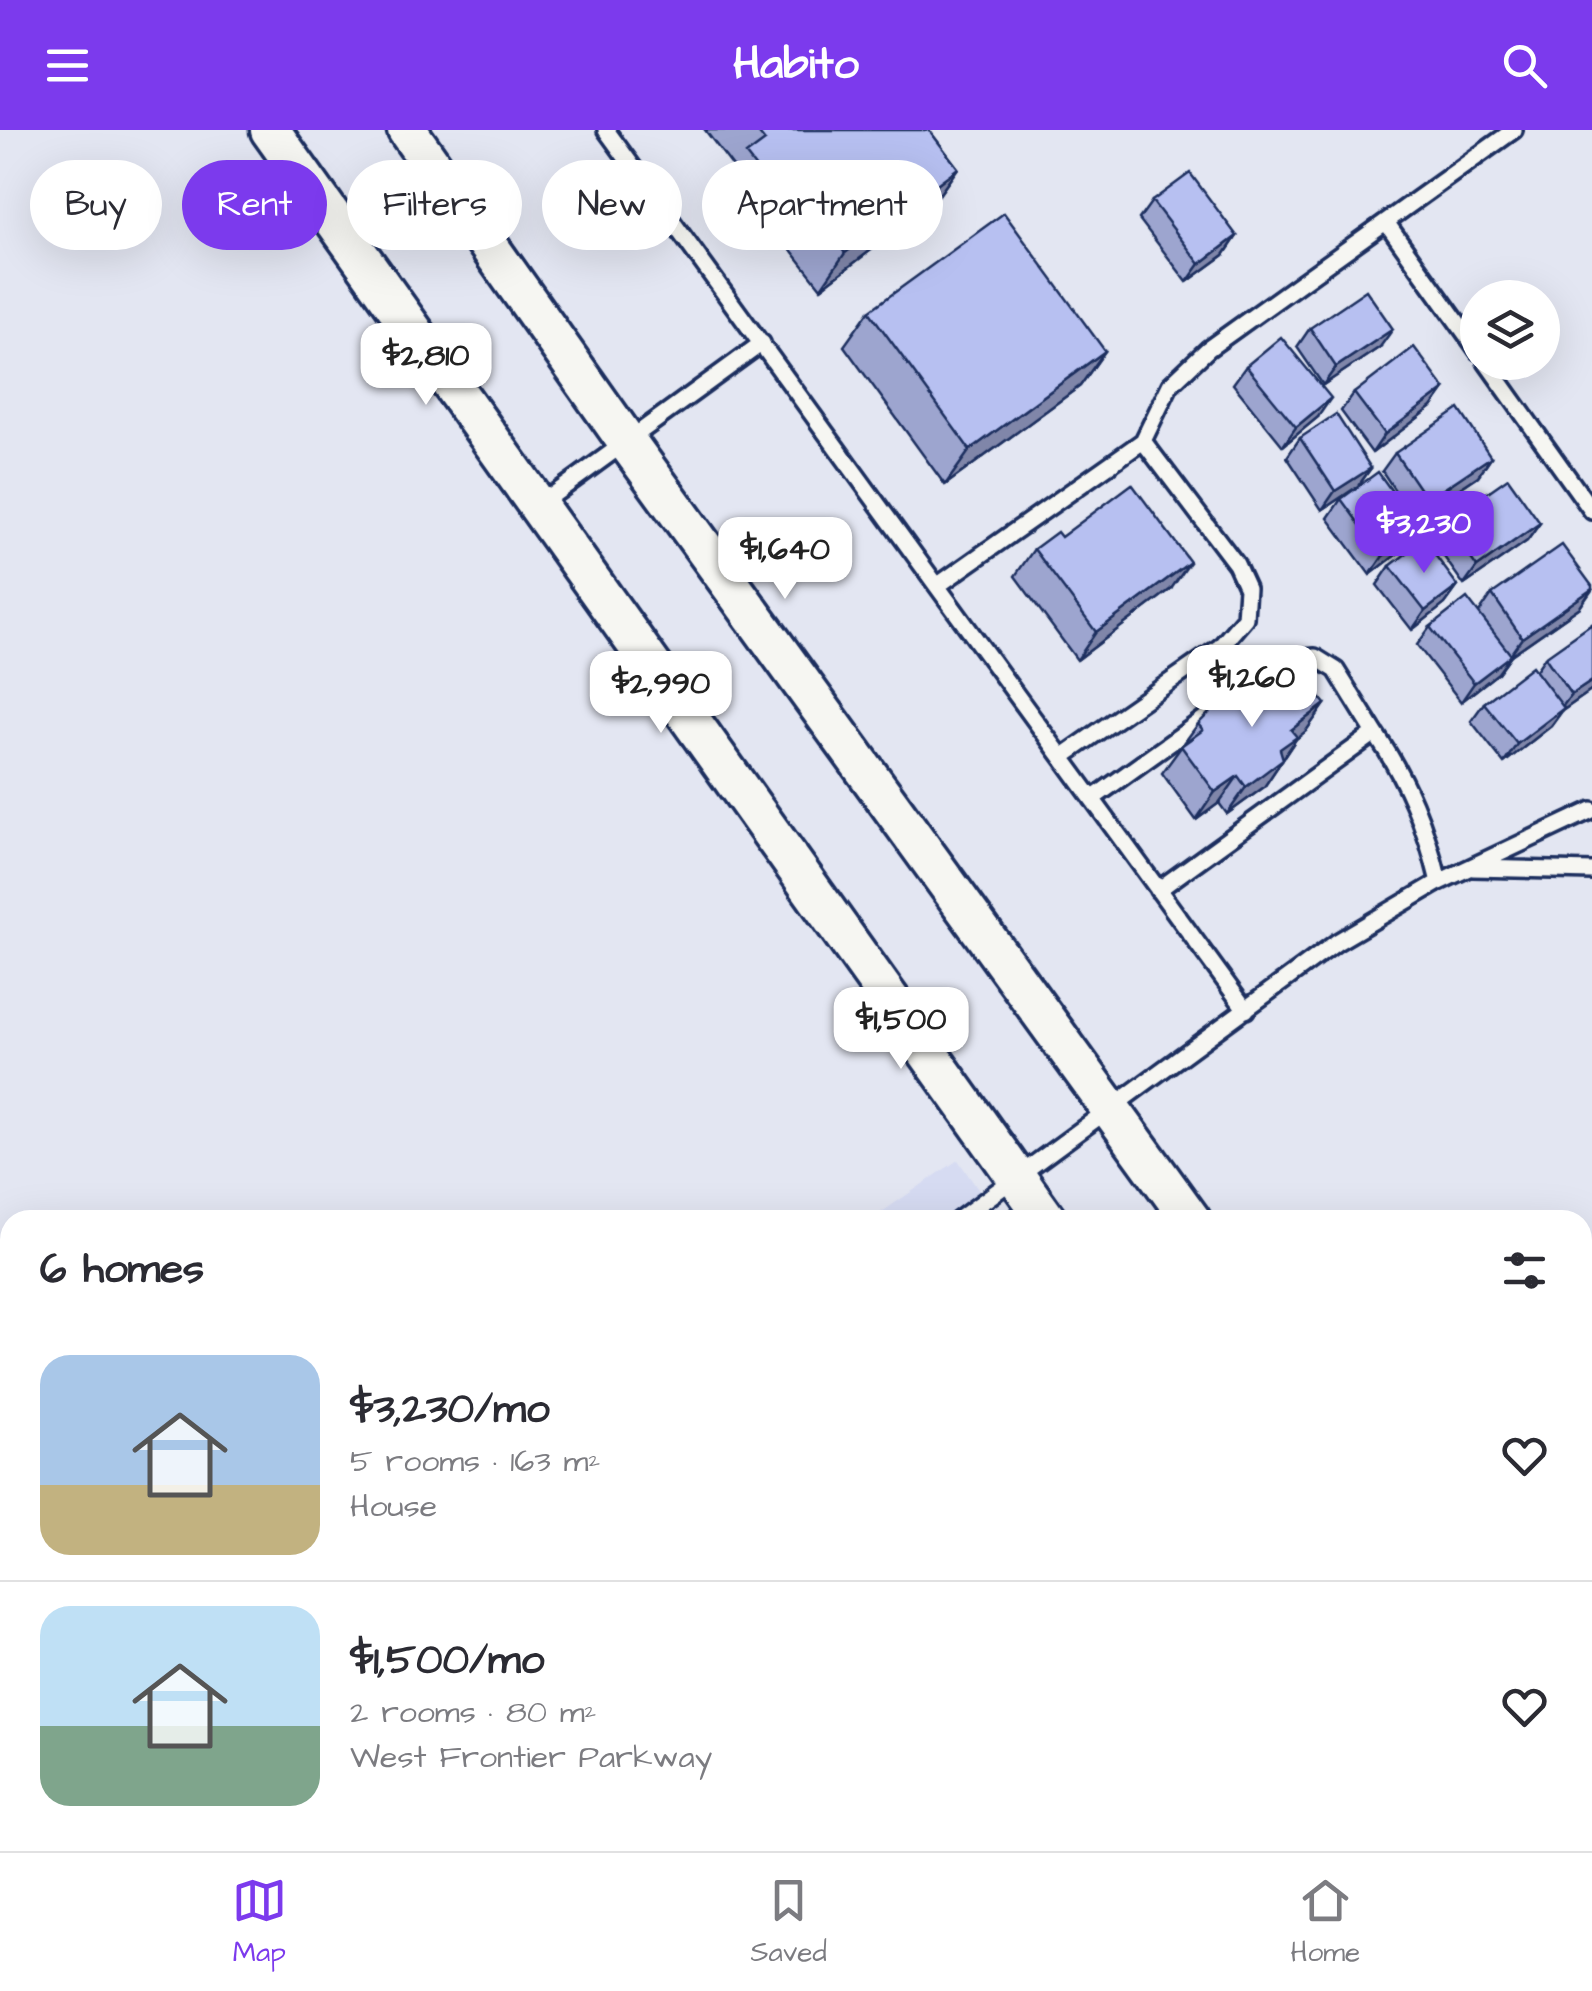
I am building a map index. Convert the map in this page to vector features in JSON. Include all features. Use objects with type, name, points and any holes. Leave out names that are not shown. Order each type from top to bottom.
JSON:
[{"type":"street","points":[[270,130],[1040,1210]]},
{"type":"street","points":[[407,130],[627,442],[1184,1210]]},
{"type":"lane","points":[[606,130],[1246,1010]]},
{"type":"lane","points":[[937,586],[1143,440],[1170,385],[1208,349],[1514,130]]},
{"type":"lane","points":[[1386,222],[1460,326]]},
{"type":"lane","points":[[538,506],[762,343]]},
{"type":"lane","points":[[1499,380],[1592,511]]},
{"type":"lane","points":[[1062,758],[1220,647],[1245,618],[1247,588],[1236,564],[1143,440]]},
{"type":"lane","points":[[1092,799],[1286,660],[1315,656],[1336,670],[1399,768],[1428,834],[1439,882]]},
{"type":"lane","points":[[1158,890],[1375,732]]},
{"type":"lane","points":[[972,1210],[1337,942],[1439,882],[1592,810]]},
{"type":"lane","points":[[1473,868],[1592,872]]},
{"type":"shaded area","points":[[958,1160],[992,1210],[885,1210]]},
{"type":"building","points":[[756,130],[929,130],[958,168],[943,179],[943,160],[750,160],[746,155],[765,141]]},
{"type":"building","points":[[1190,173],[1237,236],[1200,264],[1152,201]]},
{"type":"building","points":[[1004,213],[1105,351],[970,450],[869,311]]},
{"type":"building","points":[[1366,290],[1393,329],[1336,367],[1310,328]]},
{"type":"building","points":[[1281,337],[1331,398],[1296,427],[1246,366]]},
{"type":"building","points":[[1414,347],[1445,389],[1385,434],[1354,393]]},
{"type":"building","points":[[1459,409],[1491,457],[1427,500],[1395,453]]},
{"type":"building","points":[[1336,414],[1371,468],[1335,491],[1300,438]]},
{"type":"building","points":[[1378,472],[1419,529],[1383,556],[1341,499]]},
{"type":"building","points":[[1508,478],[1540,523],[1477,567],[1445,522]]},
{"type":"building","points":[[1132,484],[1190,562],[1096,632],[1034,549],[1057,532],[1061,537]]},
{"type":"building","points":[[1424,540],[1458,586],[1425,611],[1390,566]]},
{"type":"building","points":[[1562,545],[1592,589],[1522,638],[1492,594]]},
{"type":"building","points":[[1467,598],[1511,655],[1474,683],[1430,627]]},
{"type":"building","points":[[1592,624],[1592,681],[1571,695],[1545,657]]},
{"type":"building","points":[[1293,662],[1325,704],[1291,730],[1297,737],[1280,749],[1283,759],[1246,787],[1238,776],[1215,792],[1181,746],[1203,730],[1198,724],[1226,696],[1234,707]]},
{"type":"building","points":[[1532,666],[1564,708],[1517,744],[1484,703]]}]
